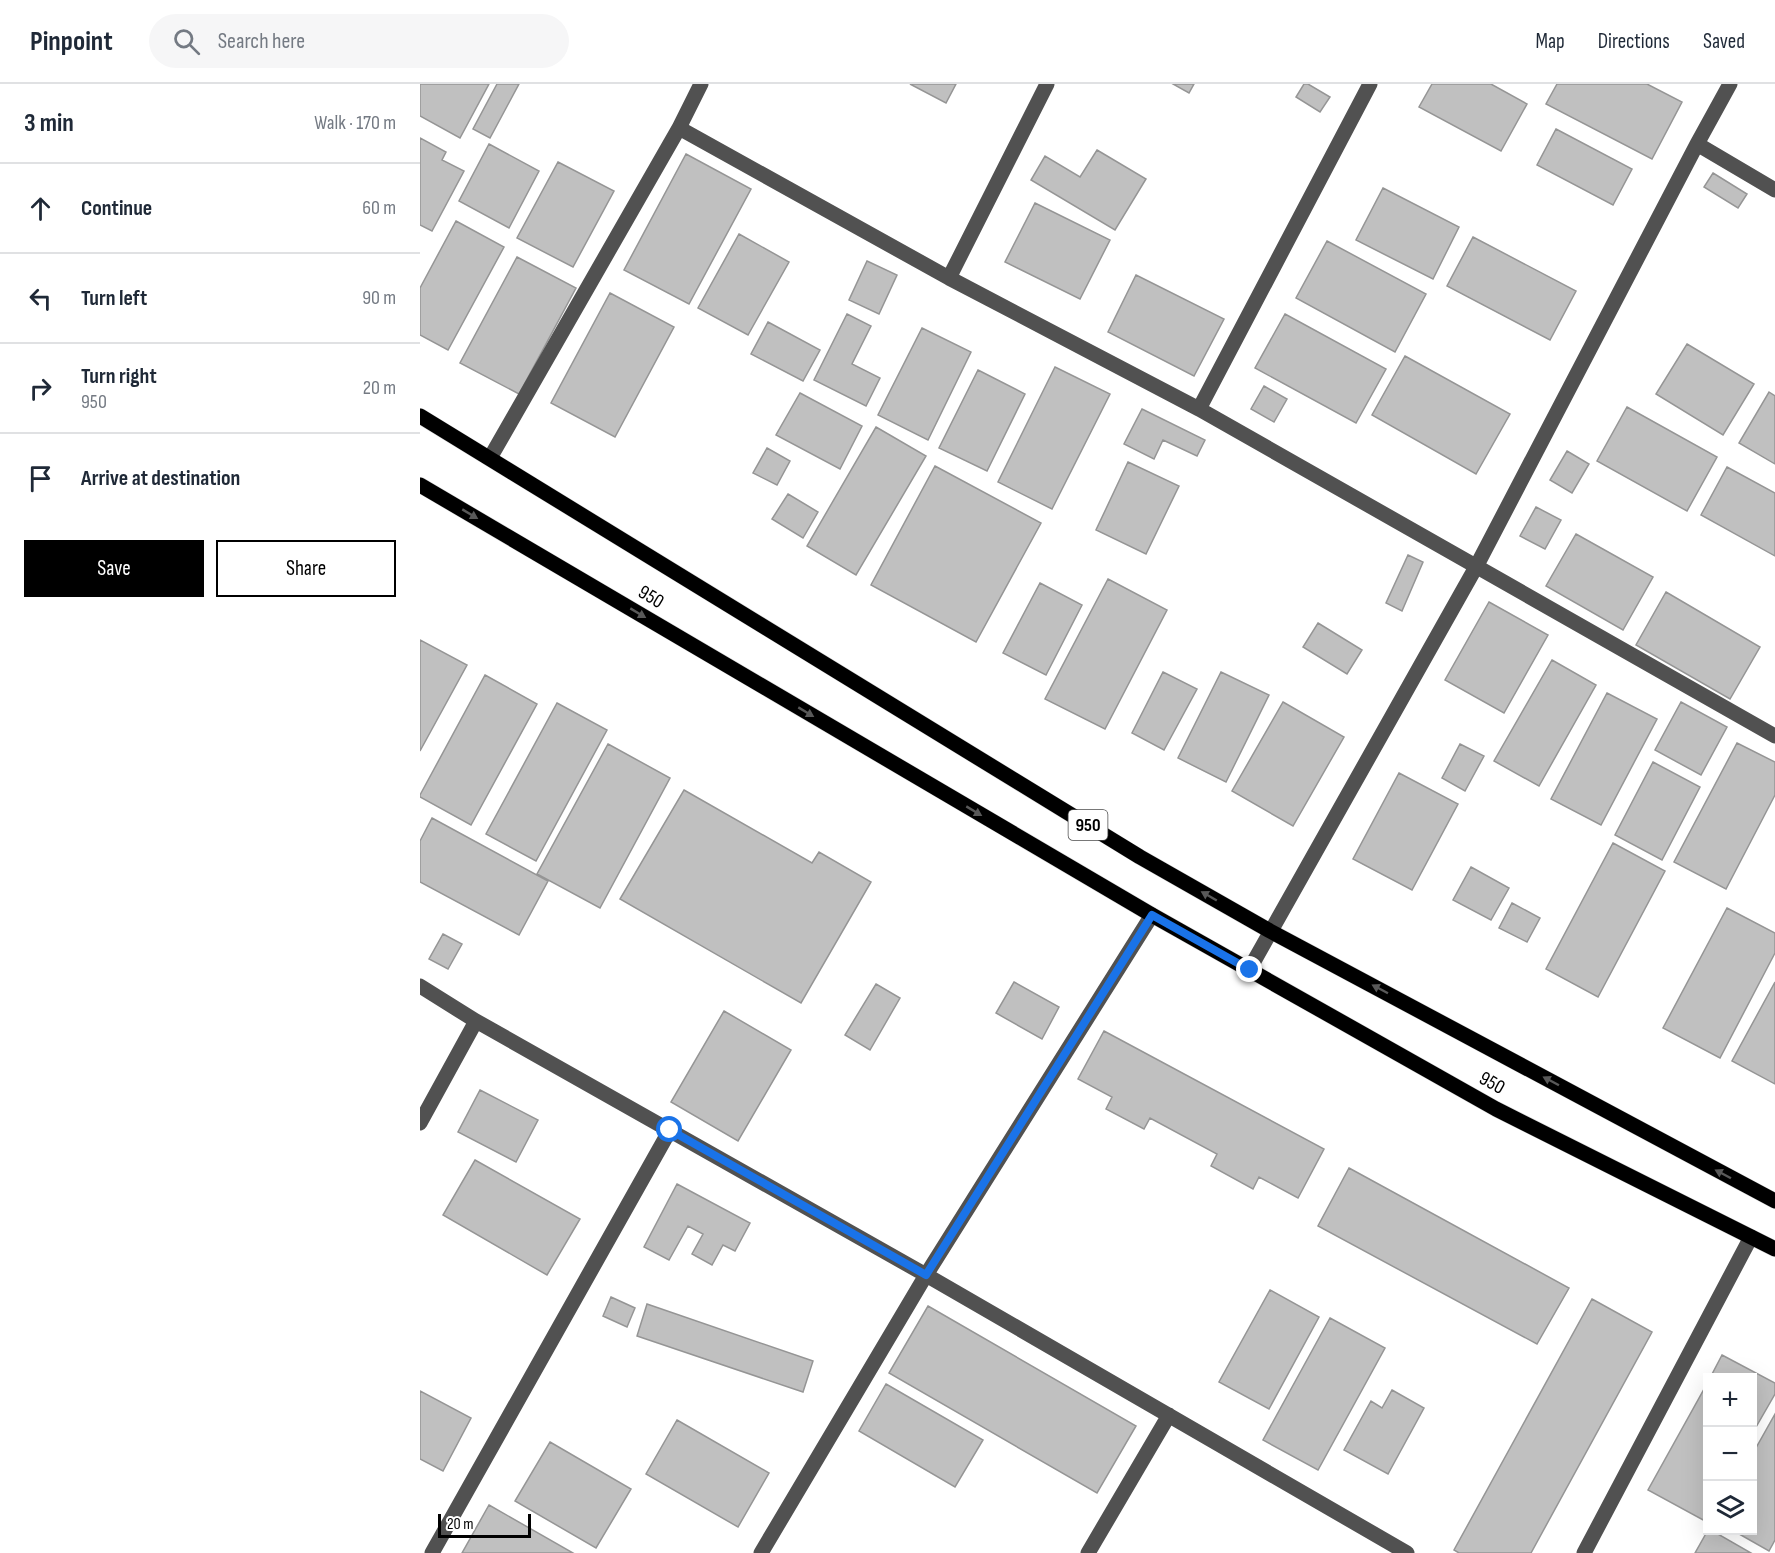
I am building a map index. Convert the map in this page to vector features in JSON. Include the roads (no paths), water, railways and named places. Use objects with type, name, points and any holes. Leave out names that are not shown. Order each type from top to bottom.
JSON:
[{"type":"main road","name":"950","points":[[420,416],[1140,857],[1270,931],[1775,1201]]},
{"type":"main road","name":"950","points":[[420,485],[1152,915],[1496,1109],[1775,1249]]},
{"type":"street","points":[[490,458],[679,128],[701,84]]},
{"type":"street","points":[[949,278],[1047,84]]},
{"type":"street","points":[[1199,409],[1370,84]]},
{"type":"street","points":[[1250,970],[1476,567],[1730,84]]},
{"type":"street","points":[[679,128],[949,278],[1199,409],[1775,736]]},
{"type":"street","points":[[1697,144],[1775,190]]},
{"type":"street","points":[[761,1553],[926,1275],[1152,915]]},
{"type":"street","points":[[420,986],[476,1021],[926,1275],[1407,1553]]},
{"type":"street","points":[[420,1123],[476,1021]]},
{"type":"street","points":[[432,1553],[670,1130]]},
{"type":"street","points":[[1584,1553],[1751,1237]]},
{"type":"street","points":[[1088,1553],[1168,1415]]}]
